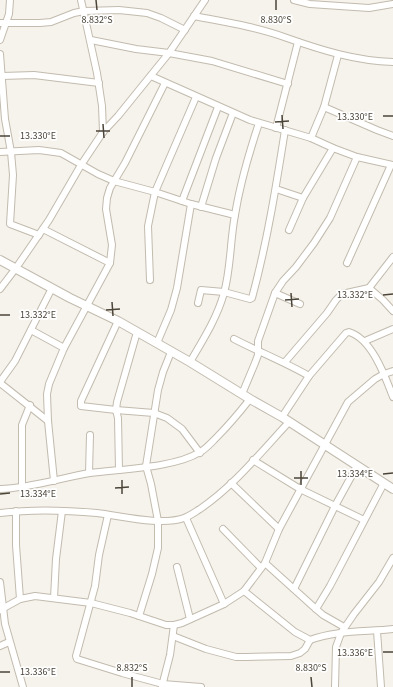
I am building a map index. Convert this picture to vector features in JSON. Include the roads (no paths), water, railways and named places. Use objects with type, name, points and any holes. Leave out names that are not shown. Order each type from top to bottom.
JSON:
[{"type":"street","points":[[0,40],[3,23],[9,14],[10,0]]},
{"type":"street","points":[[81,0],[91,40],[98,83],[103,132]]},
{"type":"street","points":[[0,289],[39,235],[81,165],[103,132],[151,76],[205,0]]},
{"type":"street","points":[[294,0],[310,4],[369,8],[393,4]]},
{"type":"street","points":[[3,23],[51,22],[74,13],[84,11],[119,10],[147,13],[185,30]]},
{"type":"street","points":[[194,16],[244,26],[286,37],[298,42],[328,50],[338,55],[373,62],[393,62]]},
{"type":"street","points":[[91,40],[136,50],[168,53],[212,61],[288,84]]},
{"type":"street","points":[[276,128],[298,42]]},
{"type":"street","points":[[0,54],[5,119],[11,152],[13,175],[10,224],[39,235]]},
{"type":"street","points":[[311,138],[324,107],[338,55]]},
{"type":"street","points":[[2,76],[34,75],[98,83]]},
{"type":"street","points":[[151,76],[165,84],[259,123],[311,138],[357,157],[392,165],[347,263]]},
{"type":"street","points":[[54,481],[48,421],[47,394],[49,384],[64,348],[110,263],[112,245],[106,209],[107,198],[114,181],[125,163],[165,84]]},
{"type":"street","points":[[150,280],[148,226],[154,192],[196,97]]},
{"type":"street","points":[[182,201],[218,106]]},
{"type":"street","points":[[324,107],[393,136]]},
{"type":"street","points":[[200,207],[233,113]]},
{"type":"street","points":[[190,362],[213,322],[224,292],[230,259],[235,215],[249,153],[259,123]]},
{"type":"street","points":[[198,303],[201,290],[224,292],[250,299],[252,298],[262,260],[276,189],[284,130]]},
{"type":"street","points":[[290,230],[303,198],[333,148]]},
{"type":"street","points":[[0,152],[40,150],[61,153],[72,158],[81,165],[114,181],[200,207],[235,215]]},
{"type":"street","points":[[242,394],[255,364],[258,351],[258,341],[275,293],[283,280],[296,267],[310,249],[330,218],[357,157]]},
{"type":"street","points":[[276,189],[303,198]]},
{"type":"street","points":[[157,343],[171,310],[177,288],[191,204]]},
{"type":"street","points":[[43,228],[110,263]]},
{"type":"street","points":[[285,362],[342,294],[368,288],[393,257]]},
{"type":"street","points":[[0,260],[118,321],[190,362],[282,417],[393,489]]},
{"type":"street","points":[[48,421],[0,382],[15,361],[52,288]]},
{"type":"street","points":[[368,288],[383,300],[393,311]]},
{"type":"street","points":[[275,293],[300,304]]},
{"type":"street","points":[[118,321],[80,404],[81,406],[154,413],[167,418],[182,429],[200,453]]},
{"type":"street","points":[[365,341],[393,329]]},
{"type":"street","points":[[31,330],[64,348]]},
{"type":"street","points":[[118,470],[118,418],[116,410],[119,393],[137,332]]},
{"type":"street","points":[[282,417],[309,376],[346,333],[349,332],[365,341],[384,374],[393,397]]},
{"type":"street","points":[[234,339],[285,362],[309,376]]},
{"type":"street","points":[[139,616],[158,548],[158,520],[146,466],[154,413],[163,372],[171,352]]},
{"type":"street","points":[[2,609],[20,598],[35,596],[91,604],[139,616],[156,623],[174,625],[224,604],[244,591],[263,566],[279,529],[348,402],[375,379],[393,371]]},
{"type":"street","points":[[0,490],[22,488],[89,474],[170,463],[200,453],[230,423],[250,399]]},
{"type":"street","points":[[22,488],[22,425],[30,405]]},
{"type":"street","points":[[0,513],[16,511],[62,511],[158,520],[177,520],[186,518],[225,490],[289,422]]},
{"type":"street","points":[[89,474],[90,435]]},
{"type":"street","points":[[253,460],[300,490],[364,520]]},
{"type":"street","points":[[294,589],[335,506],[357,466]]},
{"type":"street","points":[[231,483],[279,529]]},
{"type":"street","points":[[316,609],[330,586],[384,483]]},
{"type":"street","points":[[16,511],[16,545],[20,598]]},
{"type":"street","points":[[54,598],[56,559],[62,511]]},
{"type":"street","points":[[108,515],[99,555],[96,586],[76,656],[77,659],[162,685],[201,687]]},
{"type":"street","points":[[186,518],[224,604]]},
{"type":"street","points":[[223,529],[263,566],[294,589],[316,609],[343,630]]},
{"type":"street","points":[[335,687],[336,647],[343,630],[390,569],[393,558]]},
{"type":"street","points":[[177,567],[190,619]]},
{"type":"street","points":[[0,582],[2,609],[9,642],[23,687]]},
{"type":"street","points":[[244,591],[295,632],[310,640],[343,630],[377,631],[393,629]]},
{"type":"street","points":[[162,685],[170,654],[174,625]]},
{"type":"street","points":[[377,631],[381,687]]},
{"type":"street","points":[[173,636],[206,649],[241,657],[291,656],[300,653],[305,649],[310,640]]},
{"type":"street","points":[[0,646],[9,642]]}]
